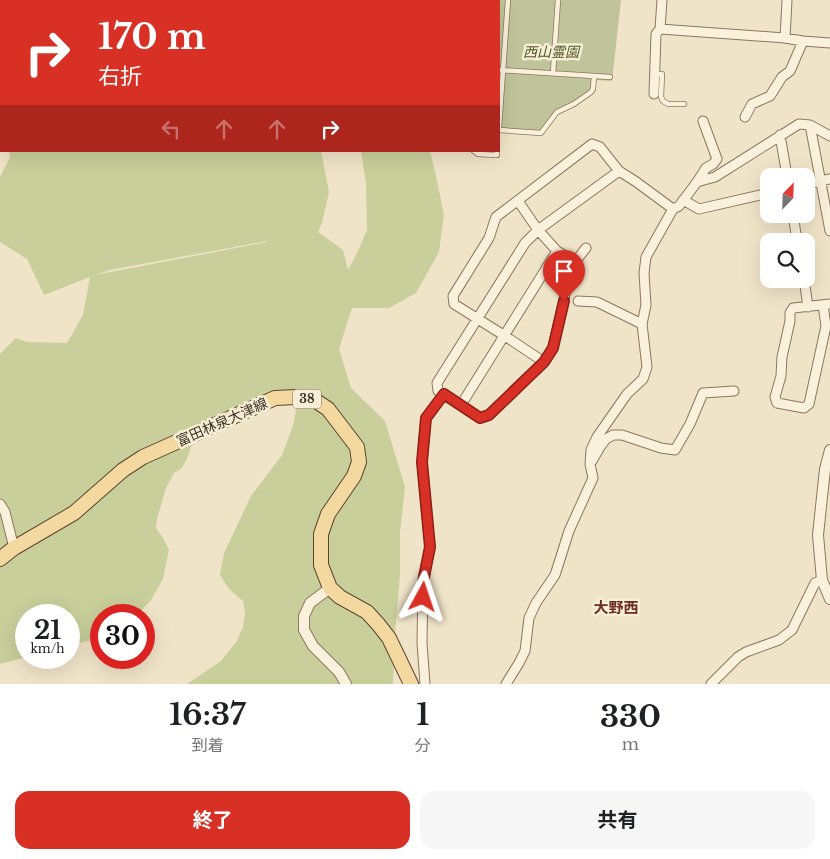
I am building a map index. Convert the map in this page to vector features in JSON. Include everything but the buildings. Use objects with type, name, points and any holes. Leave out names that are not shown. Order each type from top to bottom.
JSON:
[{"type":"main road","name":"富田林泉大津線","points":[[0,560],[14,548],[74,513],[123,470],[143,457],[275,398],[296,397],[313,400],[328,410],[357,447],[359,462],[354,476],[328,514],[321,534],[321,566],[330,588]]},
{"type":"main road","points":[[330,588],[340,597],[367,612],[378,624],[389,638],[411,684]]},
{"type":"street","points":[[654,94],[656,34],[660,29],[662,0]]},
{"type":"street","points":[[785,38],[787,0]]},
{"type":"street","points":[[660,29],[785,38],[830,44]]},
{"type":"street","points":[[745,117],[752,104],[770,96],[782,77],[790,71],[803,41]]},
{"type":"street","points":[[506,684],[525,651],[529,618],[536,603],[556,575],[569,531],[593,478],[590,464],[591,450],[597,437],[627,394],[643,379],[646,367],[642,324],[646,305],[644,273],[646,258],[673,210],[679,206],[706,168],[718,159],[703,133],[703,121]]},
{"type":"street","points":[[697,182],[715,176],[799,124],[810,125],[830,136]]},
{"type":"street","points":[[810,125],[825,180],[830,231]]},
{"type":"street","points":[[780,135],[786,168]]},
{"type":"street","points":[[544,362],[454,304],[453,296],[489,238],[496,217],[592,144],[600,147],[619,171],[673,210]]},
{"type":"street","points":[[586,248],[570,272],[553,348],[544,362],[489,415],[480,418],[438,391],[437,383],[525,243],[538,230],[619,171]]},
{"type":"street","points":[[683,200],[699,209],[760,195]]},
{"type":"street","points":[[518,201],[538,230],[557,251],[576,262]]},
{"type":"street","points":[[461,405],[557,251]]},
{"type":"street","points":[[805,288],[808,307]]},
{"type":"street","points":[[578,301],[597,302],[642,324]]},
{"type":"street","points":[[826,305],[826,326],[809,404],[804,408],[777,403],[775,397],[782,376],[782,358],[790,313],[793,308],[826,305]]},
{"type":"street","points":[[590,464],[606,439],[613,436],[622,435],[661,448],[675,450],[690,424],[703,394],[734,391]]},
{"type":"street","points":[[425,684],[422,643],[423,582],[430,547],[422,462],[426,418],[444,394]]},
{"type":"street","points":[[830,450],[825,469],[818,535],[822,580],[830,599]]},
{"type":"street","points":[[0,504],[5,512],[14,548]]},
{"type":"street","points":[[711,684],[738,657],[746,652],[779,640],[792,630],[815,583],[822,580]]},
{"type":"street","points":[[330,588],[310,603],[304,616],[304,630],[313,646],[339,672],[346,684]]},
{"type":"lane","points":[[500,99],[508,0]]},
{"type":"lane","points":[[553,73],[558,0]]},
{"type":"lane","points":[[501,70],[610,77]]},
{"type":"lane","points":[[655,75],[662,74],[662,101],[668,104],[684,104]]},
{"type":"lane","points":[[500,128],[541,133],[557,112],[574,104],[591,92],[594,76]]},
{"type":"lane","points":[[475,152],[478,154],[497,155],[497,152]]},
{"type":"green space","name":"西山霊園","points":[[500,0],[621,0],[612,81],[596,80],[595,90],[558,114],[543,135],[500,132]]},
{"type":"green space","points":[[9,152],[321,152],[329,192],[318,232],[343,250],[348,270],[367,230],[366,183],[361,152],[430,152],[444,215],[439,252],[416,293],[389,308],[352,308],[339,349],[351,388],[385,421],[405,487],[400,532],[400,575],[393,684],[187,684],[221,661],[237,641],[243,627],[245,612],[243,601],[229,589],[220,575],[224,553],[251,496],[282,455],[293,426],[296,410],[295,403],[287,398],[199,438],[191,447],[182,468],[174,473],[166,488],[157,519],[156,528],[169,550],[163,579],[147,604],[90,604],[90,641],[80,643],[80,604],[15,604],[15,660],[0,664],[0,354],[16,338],[27,342],[67,343],[83,315],[90,277],[44,295],[27,259],[0,242],[0,177],[10,157]],"holes":[[[267,241],[95,275],[110,270]]]},
{"type":"district","name":"大野西","points":[[616,608]]},
{"type":"route","points":[[423,597],[423,582],[430,547],[422,462],[426,418],[444,394],[480,418],[489,415],[544,362],[553,348],[564,301]]}]
